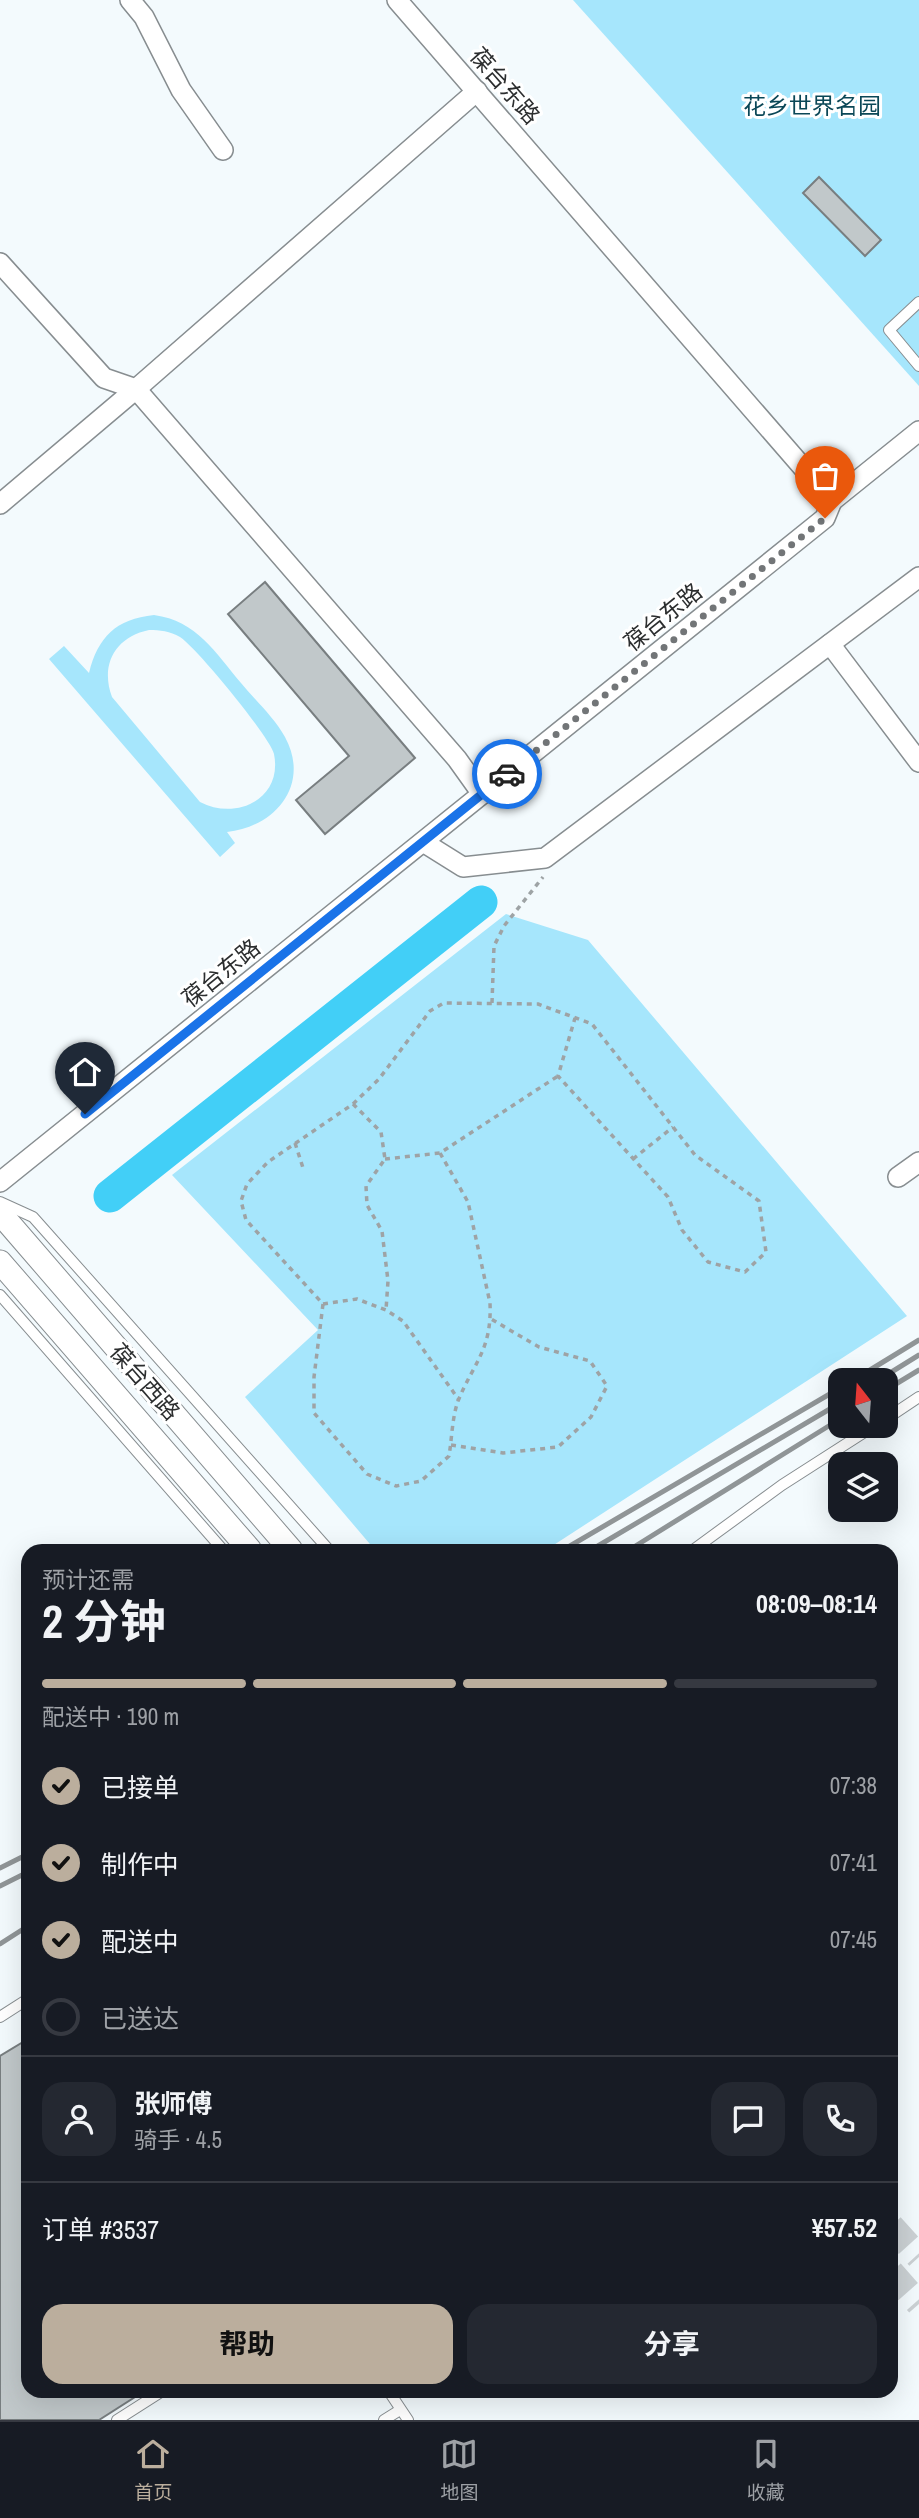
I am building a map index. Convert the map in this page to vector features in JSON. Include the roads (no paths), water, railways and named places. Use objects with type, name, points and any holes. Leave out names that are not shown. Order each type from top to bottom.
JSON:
[{"type":"street","points":[[130,0],[144,17],[181,90],[223,149]]},
{"type":"street","name":"葆台东路","points":[[0,1182],[825,518],[832,501],[397,0]]},
{"type":"street","points":[[0,504],[477,91]]},
{"type":"street","points":[[0,263],[104,378],[136,389],[457,759],[482,794]]},
{"type":"street","points":[[832,501],[919,431]]},
{"type":"street","points":[[423,842],[463,867],[545,858],[919,577]]},
{"type":"street","points":[[830,644],[919,762]]},
{"type":"street","points":[[898,1177],[919,1162]]},
{"type":"street","name":"葆台西路","points":[[0,1213],[286,1544]]},
{"type":"street","name":"葆台西路","points":[[0,1262],[245,1544]]},
{"type":"lane","points":[[919,302],[889,330],[919,366]]},
{"type":"lane","points":[[0,1202],[33,1217],[324,1544]]},
{"type":"lane","points":[[0,1295],[218,1544]]},
{"type":"lane","points":[[898,1411],[919,1397]]},
{"type":"lane","points":[[701,1544],[782,1485],[855,1438]]},
{"type":"lane","points":[[0,2017],[21,2004]]},
{"type":"lane","points":[[117,2420],[151,2398]]},
{"type":"lane","points":[[393,2398],[408,2420]]},
{"type":"lane","points":[[384,2420],[400,2410]]},
{"type":"waterway","points":[[110,1196],[481,902]]},
{"type":"tunnel","points":[[898,2234],[919,2257]]},
{"type":"tunnel","points":[[898,2280],[919,2304]]},
{"type":"railway","points":[[873,1368],[919,1340]]},
{"type":"railway","points":[[898,1368],[919,1355]]},
{"type":"railway","points":[[898,1383],[919,1370]]},
{"type":"railway","points":[[573,1544],[828,1395]]},
{"type":"railway","points":[[601,1544],[828,1410]]},
{"type":"railway","points":[[639,1544],[828,1426]]},
{"type":"railway","points":[[0,1868],[21,1858]]},
{"type":"railway","points":[[0,1886],[21,1876]]},
{"type":"railway","points":[[0,1944],[21,1930]]},
{"type":"park label","name":"花乡世界名园","points":[[812,106]]}]
